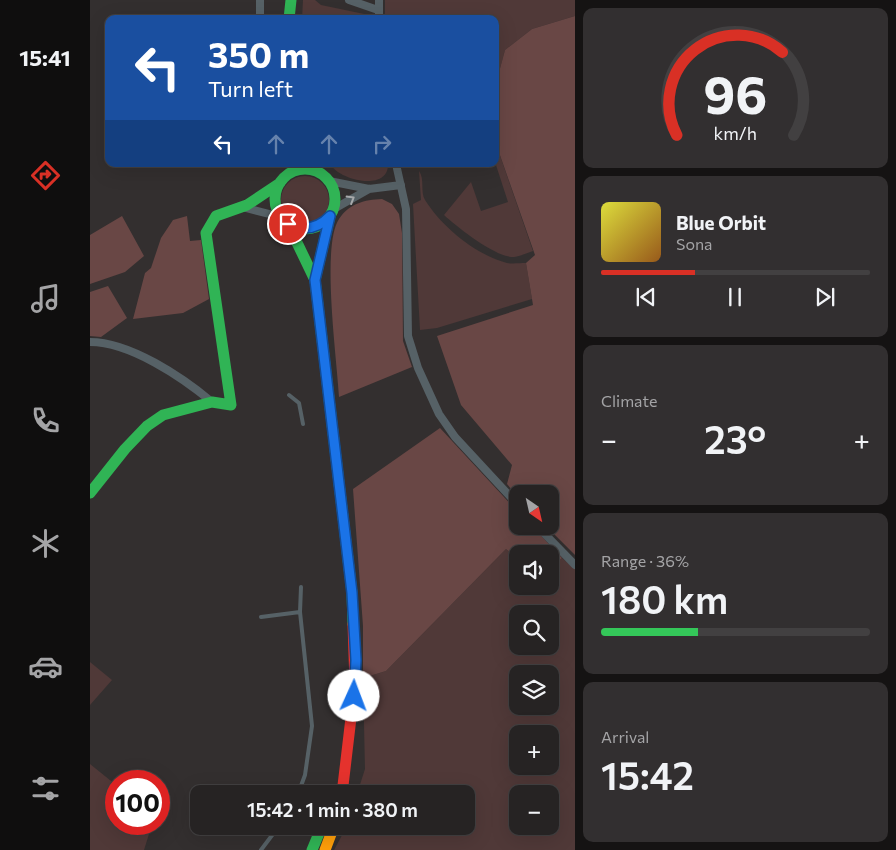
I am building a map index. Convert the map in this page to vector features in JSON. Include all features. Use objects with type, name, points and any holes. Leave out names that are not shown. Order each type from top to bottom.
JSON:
[{"type":"main road","points":[[289,15],[291,0]]},
{"type":"main road","points":[[287,167],[275,200],[315,280]]},
{"type":"main road","points":[[318,167],[326,178],[334,197],[315,280],[354,616],[355,684],[343,785]]},
{"type":"main road","points":[[90,493],[147,426],[163,415],[212,402],[231,405],[206,233],[210,221],[221,212],[242,207],[283,179],[303,169],[326,178]]},
{"type":"main road","points":[[284,221],[306,229],[321,224],[331,213]]},
{"type":"main road","points":[[337,785],[349,748]]},
{"type":"main road","points":[[312,850],[318,835]]},
{"type":"main road","points":[[325,850],[331,835]]},
{"type":"street","points":[[260,0],[260,15]]},
{"type":"street","points":[[349,0],[378,10]]},
{"type":"street","points":[[379,0],[379,15]]},
{"type":"street","points":[[397,167],[406,209],[408,336],[418,368],[439,414],[455,437],[509,495]]},
{"type":"street","points":[[326,178],[369,189],[401,185]]},
{"type":"street","points":[[331,213],[369,189]]},
{"type":"street","points":[[242,207],[284,221]]},
{"type":"street","points":[[90,342],[127,350],[188,382],[212,402]]},
{"type":"street","points":[[546,535],[575,564]]},
{"type":"lane","points":[[289,395],[299,403],[303,424]]},
{"type":"lane","points":[[301,587],[300,612],[312,726],[305,774],[301,785]]},
{"type":"lane","points":[[261,617],[300,612]]},
{"type":"lane","points":[[261,850],[272,835]]},
{"type":"shaded area","points":[[303,0],[315,0],[321,5],[369,15],[302,15]]},
{"type":"shaded area","points":[[385,0],[575,0],[575,16],[532,29],[505,50],[499,72],[499,15],[385,15]]},
{"type":"shaded area","points":[[575,16],[575,555],[555,535],[559,535],[559,485],[509,486],[507,484],[512,465],[461,405],[437,336],[533,305],[526,263],[535,255],[499,152],[499,72],[505,50],[532,29]]},
{"type":"shaded area","points":[[499,153],[533,251],[514,257],[497,253],[487,247],[467,234],[444,215],[471,182],[481,211],[508,202],[497,167],[499,167]]},
{"type":"shaded area","points":[[332,167],[387,167],[386,173],[381,178],[373,181],[353,179]]},
{"type":"shaded area","points":[[419,171],[422,178],[425,200],[450,230],[472,247],[495,259],[507,263],[526,263],[532,299],[437,328],[420,330],[413,204],[421,200]]},
{"type":"shaded area","points":[[305,176],[314,178],[322,183],[327,191],[329,200],[327,209],[322,217],[314,222],[305,224],[296,222],[288,217],[283,209],[281,200],[283,191],[288,183],[296,178]]},
{"type":"shaded area","points":[[382,199],[392,204],[399,214],[402,233],[403,341],[412,367],[339,397],[333,331],[331,277],[331,253],[334,233],[339,219],[348,209],[358,203]]},
{"type":"shaded area","points":[[122,216],[144,256],[125,272],[90,284],[90,235]]},
{"type":"shaded area","points":[[187,216],[190,241],[201,240],[209,299],[183,313],[133,319],[145,273],[151,268],[161,238],[173,220]]},
{"type":"shaded area","points":[[108,286],[127,318],[101,337],[90,336],[90,292]]},
{"type":"shaded area","points":[[440,428],[509,502],[509,535],[540,535],[550,545],[509,545],[509,551],[506,549],[386,671],[363,678],[363,626],[353,489]]},
{"type":"shaded area","points":[[506,549],[509,551],[509,595],[559,595],[559,561],[562,558],[575,569],[575,850],[334,850],[342,835],[475,835],[475,785],[360,785],[365,769],[363,678],[386,671]]},
{"type":"shaded area","points":[[90,662],[112,680],[90,705]]},
{"type":"shaded area","points":[[90,764],[105,776],[105,835],[149,835],[144,850],[90,850]]},
{"type":"traffic: fast","points":[[289,15],[291,0]]},
{"type":"traffic: fast","points":[[305,169],[321,174],[326,178],[330,183],[335,199],[330,215],[326,220],[321,224],[305,229],[289,224],[284,220],[280,215],[275,199],[280,183],[284,178],[289,174],[305,169]]},
{"type":"traffic: fast","points":[[90,493],[125,449],[147,426],[163,415],[212,402],[231,405],[206,233],[216,216],[247,205],[280,183]]},
{"type":"traffic: fast","points":[[315,280],[330,216]]},
{"type":"traffic: fast","points":[[288,224],[315,280],[352,593],[353,624]]},
{"type":"traffic: fast","points":[[312,850],[318,835]]},
{"type":"traffic: slow","points":[[325,850],[331,835]]},
{"type":"traffic: jam","points":[[343,785],[355,684],[353,624]]},
{"type":"route","points":[[288,224],[306,229],[321,224],[330,216],[315,280],[352,593],[356,660],[354,696]]}]
